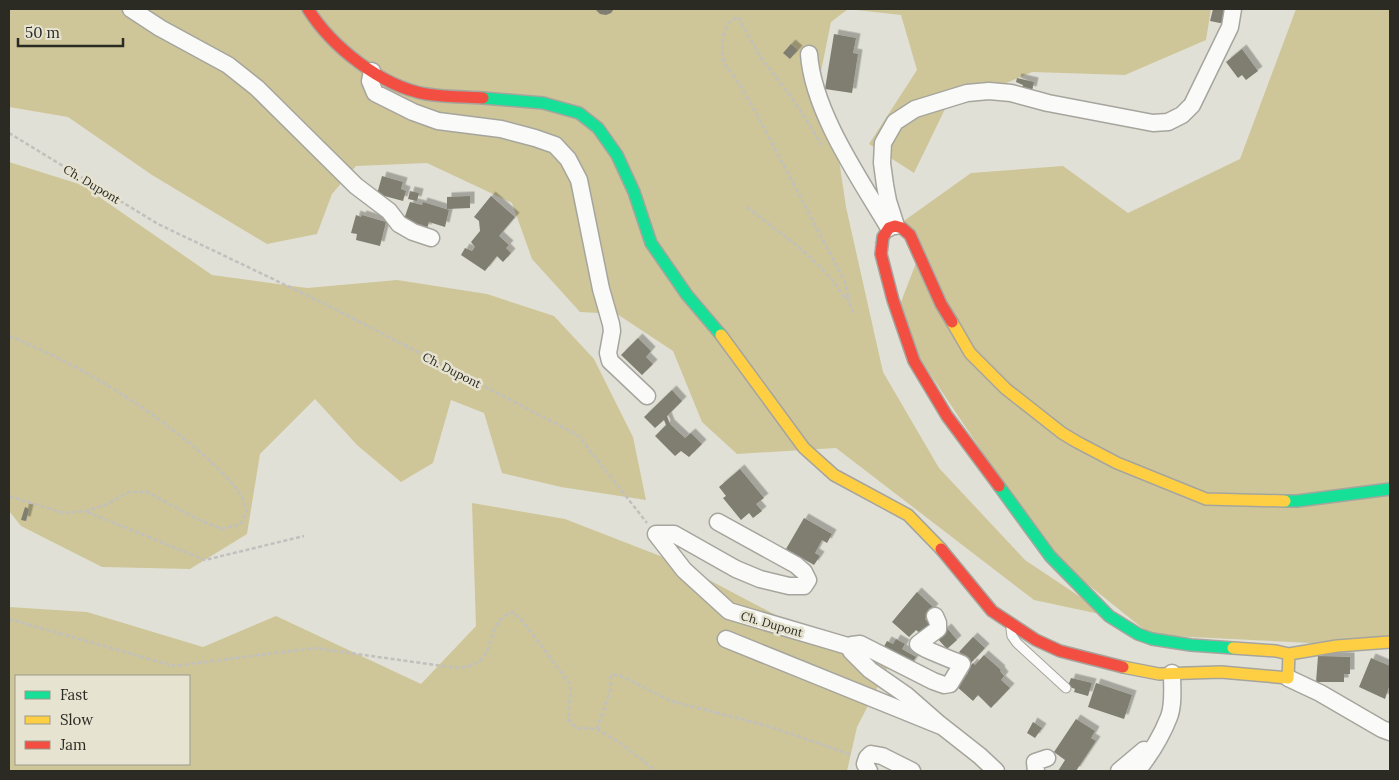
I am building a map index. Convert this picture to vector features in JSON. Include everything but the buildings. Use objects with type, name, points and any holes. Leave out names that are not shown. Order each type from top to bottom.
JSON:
[{"type":"street","points":[[132,9],[160,28],[228,65],[257,88],[349,180],[389,211],[399,224],[413,232],[431,238]]},
{"type":"street","points":[[308,9],[344,52],[384,80],[425,94],[543,103],[579,114],[598,128],[617,155],[634,192],[651,243],[661,260],[687,295],[730,345],[804,448],[834,475],[908,515],[938,545],[992,611],[1036,640],[1060,651],[1104,663],[1160,674],[1221,672],[1288,678],[1390,732]]},
{"type":"street","points":[[893,227],[882,163],[883,143],[896,122],[915,109],[967,93],[989,91],[1011,93],[1048,103],[1154,124],[1168,122],[1182,115],[1192,105],[1202,88],[1230,27],[1234,9]]},
{"type":"street","points":[[809,54],[810,71],[832,131],[893,227]]},
{"type":"street","points":[[372,71],[370,81],[375,93],[414,112],[438,120],[501,129],[535,138],[555,145],[568,159],[579,180],[601,289],[611,324],[612,332],[608,353],[610,361],[647,396]]},
{"type":"street","points":[[1390,489],[1297,501],[1206,499],[1117,463],[1062,433],[1006,389],[970,353],[941,304],[910,235],[902,228],[893,227],[883,236],[881,254],[892,300],[914,361],[947,416],[1050,556],[1104,611],[1138,634],[1152,639],[1191,645],[1276,651],[1289,654],[1337,646],[1390,642]]},
{"type":"street","points":[[656,534],[674,534],[736,569],[760,579],[789,586],[804,586],[808,580],[804,572],[796,565],[718,522]]},
{"type":"street","name":"Ch. Dupont","points":[[656,534],[684,570],[729,611],[852,646],[860,644],[933,681],[944,685],[950,684],[962,664],[920,647],[918,644],[938,629],[935,616]]},
{"type":"street","points":[[726,638],[941,726]]},
{"type":"street","points":[[852,646],[851,651],[870,670],[906,695],[996,771]]},
{"type":"street","points":[[1288,678],[1289,654]]},
{"type":"street","points":[[1137,771],[1150,755],[1169,716],[1172,700],[1172,673]]},
{"type":"street","points":[[1119,771],[1138,756],[1160,734]]},
{"type":"street","points":[[867,765],[871,754],[882,756],[906,770]]},
{"type":"street","points":[[1036,771],[1035,762],[1047,758]]},
{"type":"lane","points":[[1012,624],[1012,636],[1017,643],[1066,688]]},
{"type":"path","points":[[825,151],[794,101],[759,55],[743,24],[738,18],[730,20],[724,33],[722,46],[724,63],[754,109],[844,280],[848,293],[847,297],[854,315]]},
{"type":"path","name":"Ch. Dupont","points":[[9,133],[158,224],[323,303],[578,435],[656,534]]},
{"type":"path","points":[[747,207],[815,262],[835,283],[843,296],[847,297]]},
{"type":"path","points":[[9,336],[100,380],[167,424],[212,463],[241,496],[247,511],[241,524],[222,529],[197,519],[147,492],[129,492],[105,505],[86,511],[64,513],[9,496]]},
{"type":"path","points":[[86,511],[205,560],[304,536]]},
{"type":"path","points":[[9,619],[174,666],[314,648],[457,668],[469,666],[481,660],[488,649],[492,632],[504,615],[512,612],[524,623],[570,684],[571,690],[567,714],[570,723],[578,728],[597,729],[620,743],[656,771]]},
{"type":"path","points":[[597,729],[611,688],[611,675],[614,674],[620,675],[672,700],[768,726],[867,765]]},
{"type":"shaded area","points":[[9,9],[848,9],[831,22],[818,86],[838,153],[846,207],[883,372],[939,468],[1025,560],[1109,616],[1034,600],[836,448],[737,454],[702,422],[673,351],[617,314],[580,312],[532,259],[512,203],[427,163],[356,166],[332,194],[317,234],[267,244],[152,175],[68,117],[9,107]]},
{"type":"shaded area","points":[[848,9],[1211,9],[1206,40],[1125,75],[1032,72],[945,109],[914,173],[869,144],[917,70],[901,15]]},
{"type":"shaded area","points":[[1296,9],[1390,9],[1390,643],[1330,644],[1151,635],[1051,555],[894,320],[918,258],[903,232],[873,243],[971,173],[1063,166],[1128,213],[1240,159]]},
{"type":"shaded area","points":[[9,162],[82,185],[212,275],[307,288],[397,280],[487,294],[554,316],[594,359],[633,437],[646,500],[561,487],[502,473],[484,413],[451,400],[433,463],[401,482],[357,445],[315,399],[260,454],[247,534],[190,569],[102,567],[21,526],[9,511]]},
{"type":"shaded area","points":[[472,503],[565,519],[686,566],[804,630],[890,663],[857,727],[847,771],[9,771],[9,607],[87,612],[203,647],[276,616],[421,684],[476,626]]},
{"type":"traffic: fast","points":[[483,98],[543,103],[579,113],[598,128],[617,155],[634,192],[651,243],[687,295],[721,335]]},
{"type":"traffic: fast","points":[[999,486],[1050,556],[1109,616],[1138,634],[1152,639],[1191,645],[1233,648]]},
{"type":"traffic: fast","points":[[1285,501],[1390,489]]},
{"type":"traffic: slow","points":[[952,322],[970,353],[1006,389],[1062,433],[1077,442],[1117,463],[1206,499],[1285,501]]},
{"type":"traffic: slow","points":[[721,335],[804,448],[834,475],[908,515],[941,549]]},
{"type":"traffic: slow","points":[[1289,654],[1337,646],[1390,642]]},
{"type":"traffic: slow","points":[[1123,667],[1159,674],[1221,672],[1288,678],[1289,654],[1276,651],[1233,648]]},
{"type":"traffic: jam","points":[[308,9],[330,37],[344,50],[359,63],[392,83],[426,94],[483,98]]},
{"type":"traffic: jam","points":[[952,322],[941,304],[910,235],[902,228],[895,226],[889,228],[883,237],[881,254],[893,300],[914,361],[947,416],[999,486]]},
{"type":"traffic: jam","points":[[941,549],[992,611],[1036,640],[1060,651],[1123,667]]}]
